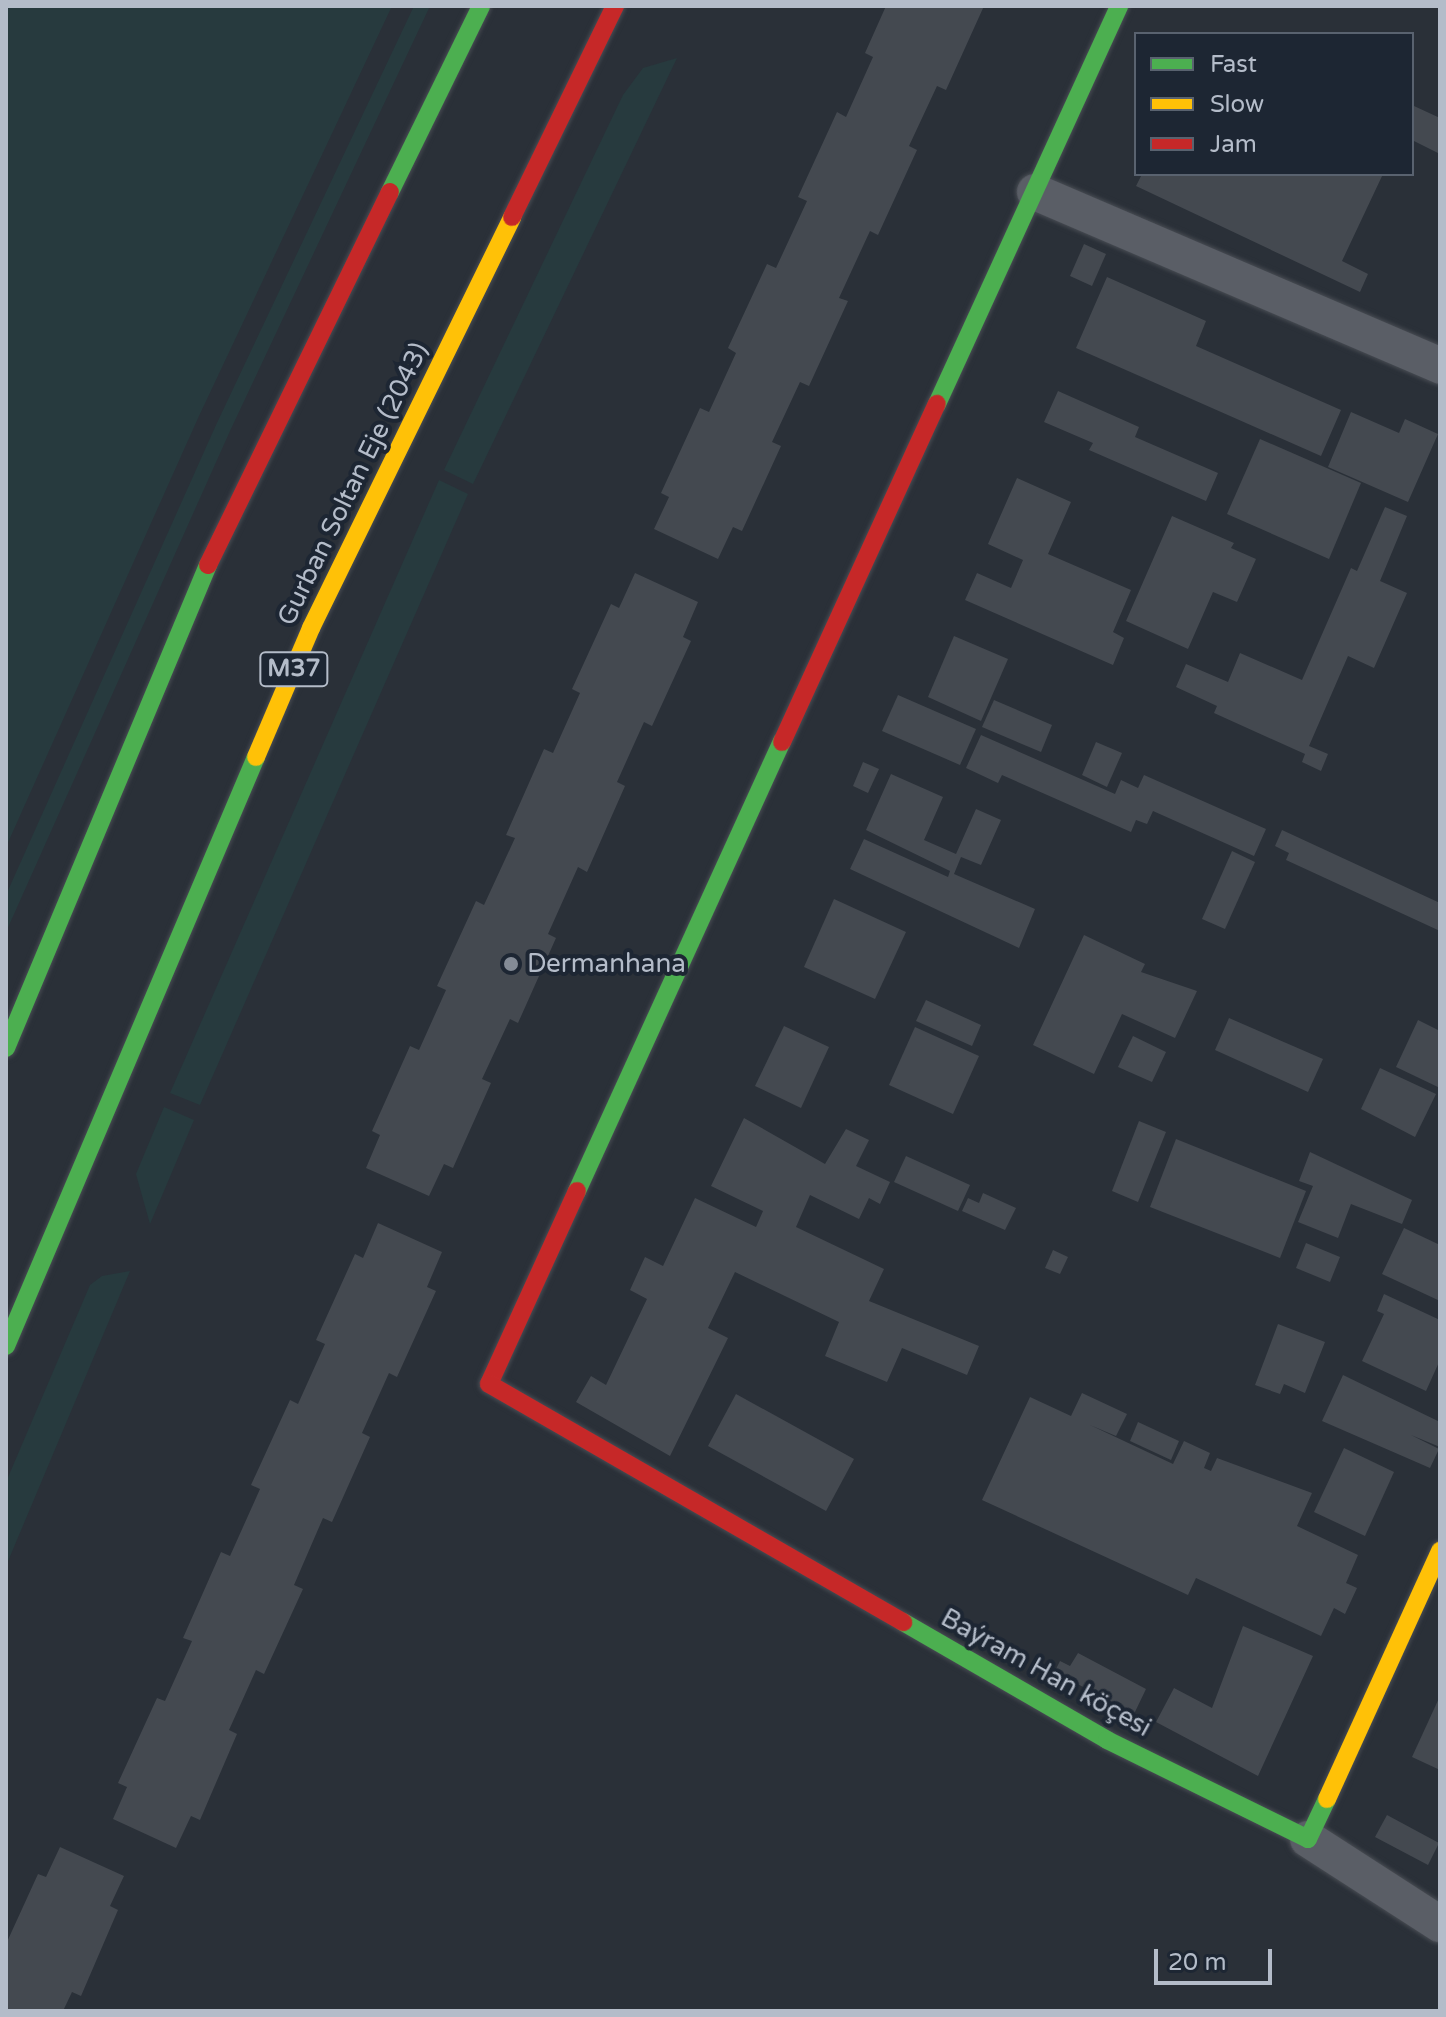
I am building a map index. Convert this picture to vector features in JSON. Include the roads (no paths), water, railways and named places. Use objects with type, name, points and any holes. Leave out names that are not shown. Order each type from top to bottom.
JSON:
[{"type":"main road","points":[[6,1048],[202,578],[481,6]]},
{"type":"main road","name":"Gurban Soltan Eje (2043)","points":[[6,1346],[311,628],[615,6]]},
{"type":"main road","points":[[1035,192],[1119,6]]},
{"type":"main road","name":"Baýram Han köçesi","points":[[1035,192],[489,1384],[1107,1740],[1308,1839]]},
{"type":"main road","points":[[1308,1839],[1440,1551]]},
{"type":"street","points":[[1035,192],[1440,366]]},
{"type":"street","points":[[1308,1839],[1440,1924]]},
{"type":"place","name":"Dermanhana","points":[[511,964]]}]
